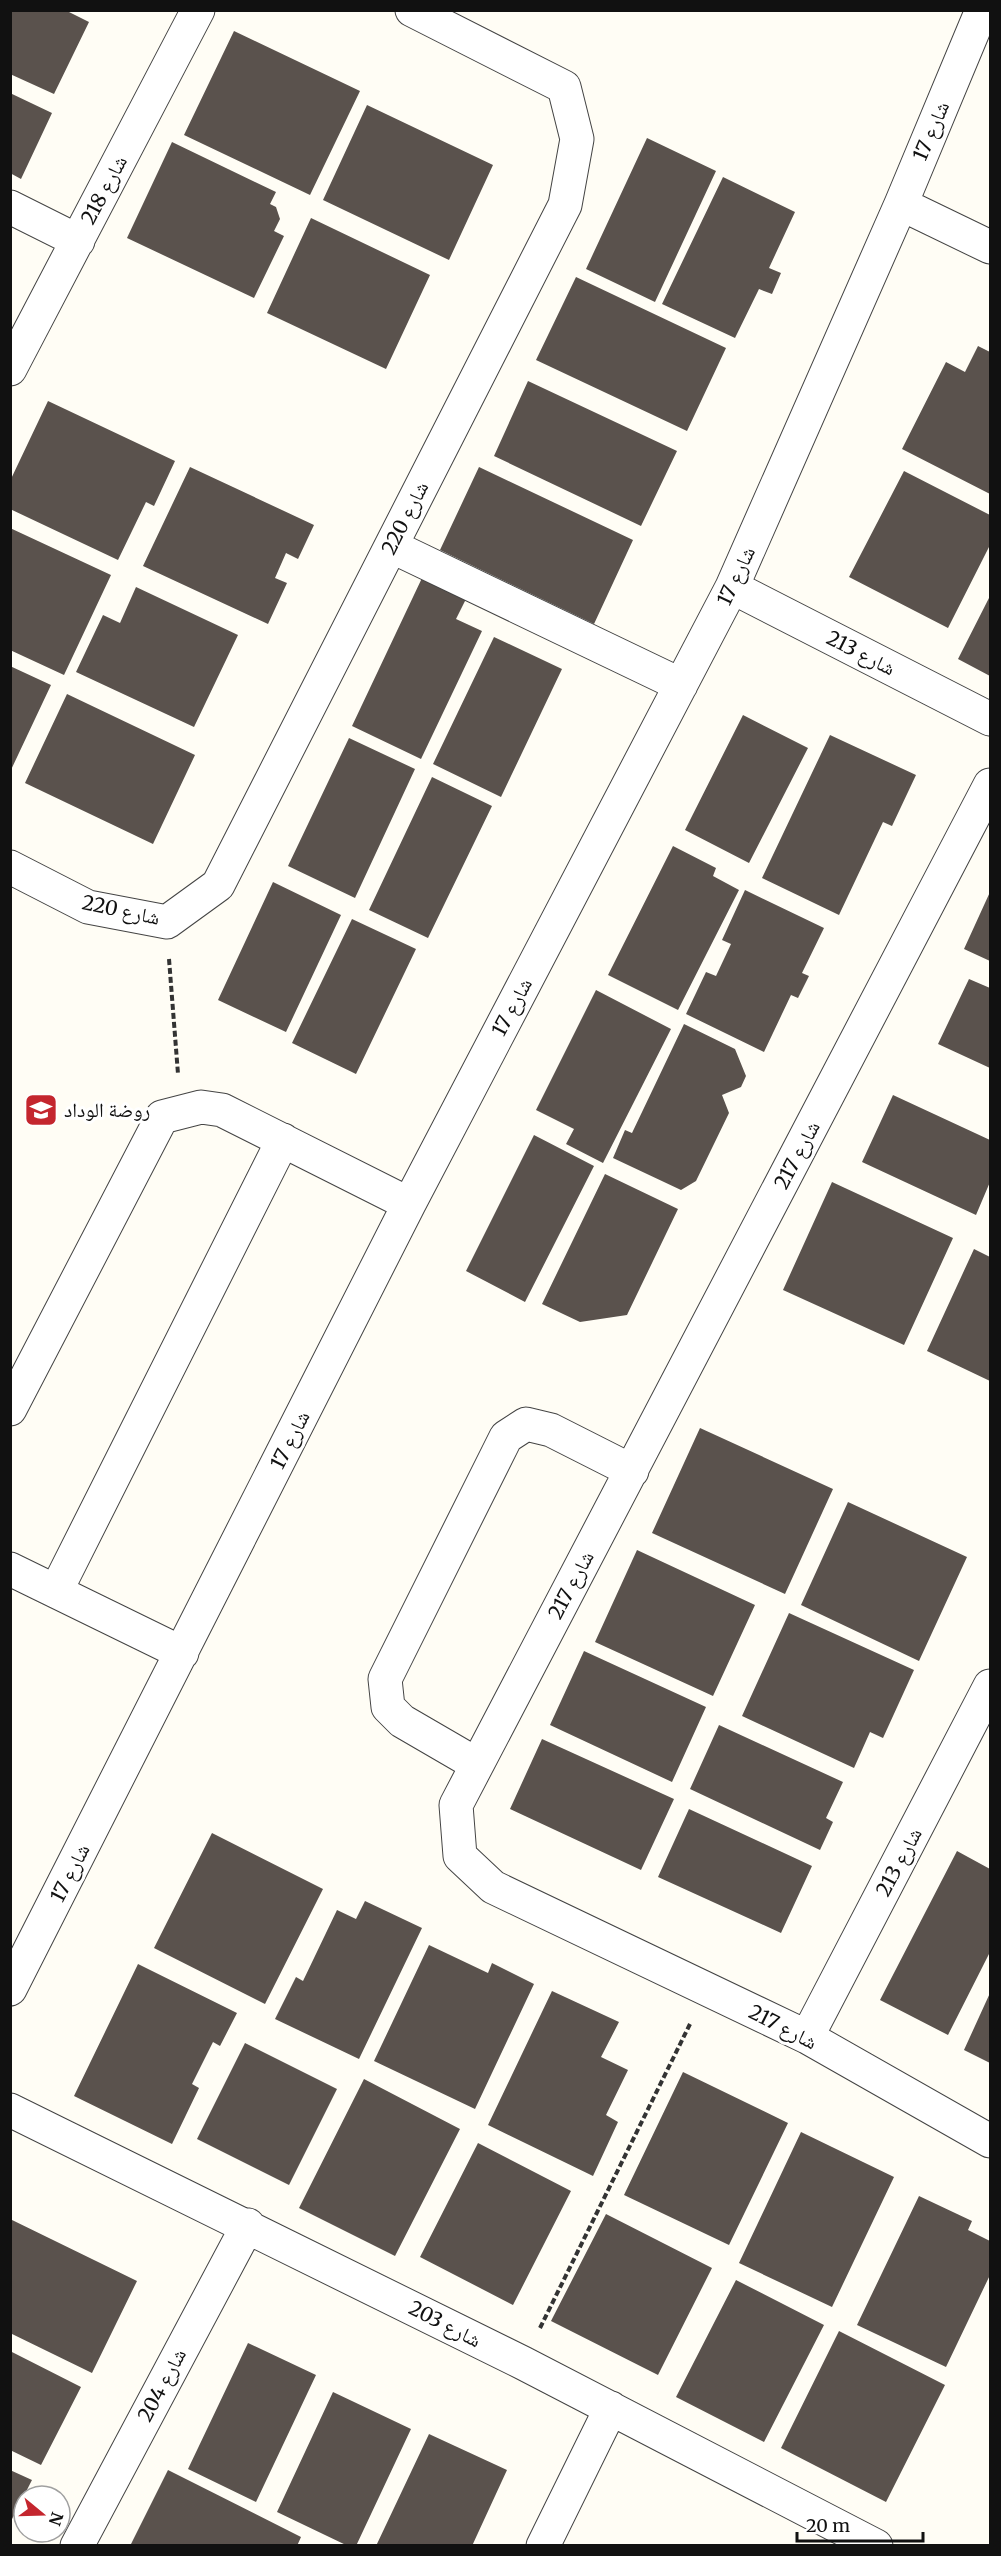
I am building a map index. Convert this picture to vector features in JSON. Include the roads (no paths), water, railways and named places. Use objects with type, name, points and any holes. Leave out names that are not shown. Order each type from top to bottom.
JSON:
[{"type":"street","name":"شارع 218","points":[[10,369],[198,10]]},
{"type":"street","name":"شارع 220","points":[[10,867],[88,907],[166,922],[218,885],[565,205],[577,139],[564,87],[412,10]]},
{"type":"street","name":"شارع 17","points":[[10,1989],[410,1204],[732,587],[901,204],[982,10]]},
{"type":"street","points":[[901,204],[990,248]]},
{"type":"street","points":[[10,207],[78,241]]},
{"type":"street","points":[[391,546],[681,685]]},
{"type":"street","name":"شارع 213","points":[[732,587],[990,719]]},
{"type":"street","name":"شارع 217","points":[[990,785],[456,1805],[460,1856],[493,1887],[807,2037],[990,2141]]},
{"type":"street","points":[[10,1409],[162,1117],[201,1107],[222,1110],[410,1204]]},
{"type":"street","points":[[56,1591],[283,1140]]},
{"type":"street","points":[[476,1764],[402,1720],[388,1707],[385,1679],[506,1437],[526,1424],[552,1430],[632,1471]]},
{"type":"street","points":[[10,1569],[182,1653]]},
{"type":"street","name":"شارع 213","points":[[807,2037],[990,1686]]},
{"type":"street","name":"شارع 203","points":[[10,2110],[248,2225],[523,2363],[876,2546]]},
{"type":"street","name":"شارع 204","points":[[77,2546],[248,2225]]},
{"type":"street","points":[[543,2546],[611,2408]]},
{"type":"place","name":"روضة الوداد","points":[[41,1110]]}]
